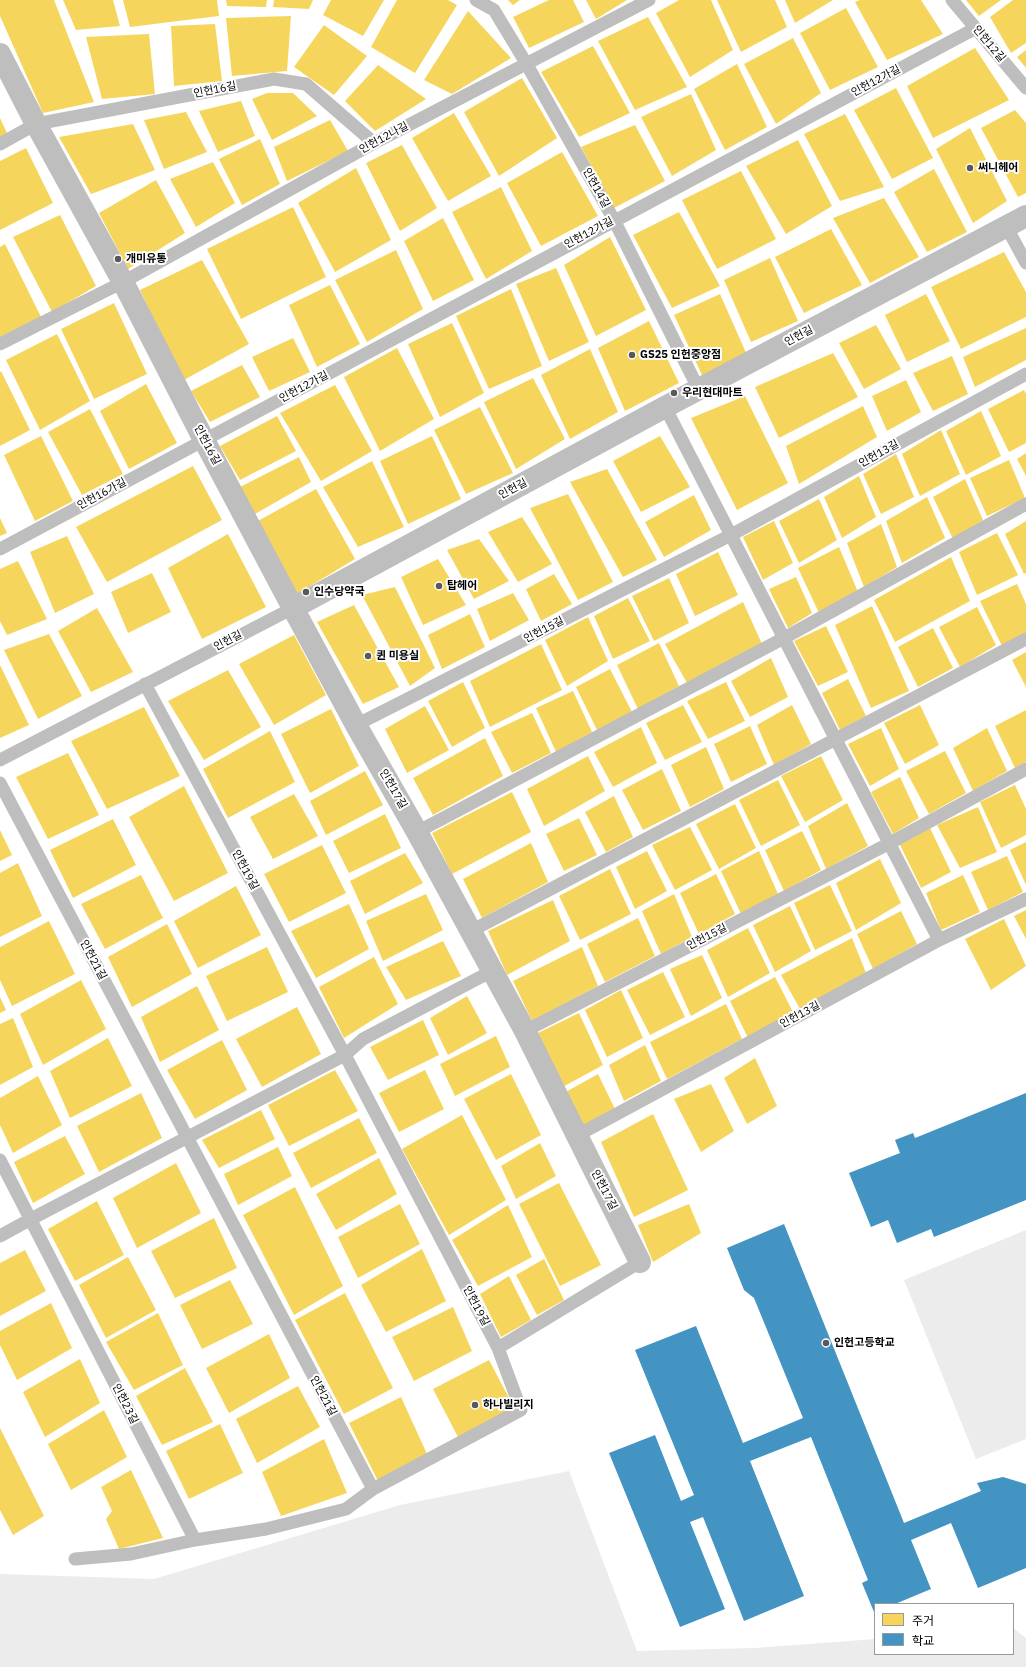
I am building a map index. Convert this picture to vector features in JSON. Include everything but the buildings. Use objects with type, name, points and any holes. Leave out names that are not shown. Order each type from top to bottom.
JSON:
[{"type":"street","name":"인헌16길","points":[[0,54],[36,124],[123,282],[204,440],[293,608]]},
{"type":"street","name":"인헌길","points":[[293,608],[665,407],[1026,216]]},
{"type":"street","name":"인헌17길","points":[[293,608],[356,726],[417,832],[525,1031],[640,1262]]},
{"type":"lane","name":"인헌14길","points":[[476,0],[494,10],[526,63],[614,220],[698,390]]},
{"type":"lane","name":"인헌12나길","points":[[123,282],[374,143],[649,0]]},
{"type":"lane","name":"인헌12길","points":[[952,0],[1026,88]]},
{"type":"lane","name":"인헌12가길","points":[[204,440],[976,28]]},
{"type":"lane","name":"인헌16길","points":[[0,144],[36,124],[274,79],[306,84],[374,143]]},
{"type":"lane","points":[[1006,226],[1026,263]]},
{"type":"lane","points":[[0,344],[123,282]]},
{"type":"lane","name":"인헌13길","points":[[731,535],[1026,374]]},
{"type":"lane","points":[[665,407],[939,940]]},
{"type":"lane","name":"인헌16가길","points":[[0,549],[204,440]]},
{"type":"lane","points":[[417,832],[784,638],[1026,504]]},
{"type":"lane","name":"인헌15길","points":[[356,726],[731,535]]},
{"type":"lane","name":"인헌길","points":[[0,760],[293,608]]},
{"type":"lane","points":[[471,931],[1026,638]]},
{"type":"lane","name":"인헌19길","points":[[145,684],[345,1055],[498,1348],[521,1410],[372,1489]]},
{"type":"lane","points":[[890,843],[1026,769]]},
{"type":"lane","name":"인헌21길","points":[[0,783],[372,1489]]},
{"type":"lane","name":"인헌15길","points":[[525,1031],[890,843]]},
{"type":"lane","name":"인헌13길","points":[[576,1136],[939,940],[1026,900]]},
{"type":"lane","points":[[0,1236],[345,1055],[363,1039],[492,971]]},
{"type":"lane","name":"인헌23길","points":[[0,1160],[195,1540]]},
{"type":"lane","name":"인헌17길","points":[[498,1348],[640,1262]]},
{"type":"lane","points":[[75,1559],[131,1554],[195,1540],[266,1529],[346,1509],[372,1489]]},
{"type":"shaded area","points":[[1026,1230],[1026,1439],[976,1459],[904,1280]]},
{"type":"shaded area","points":[[569,1471],[637,1651],[755,1648],[874,1639],[874,1655],[1014,1655],[1014,1629],[1026,1638],[1026,1667],[0,1667],[0,1574],[154,1579],[400,1505]]},
{"type":"place","name":"써니헤어","points":[[970,168]]},
{"type":"place","name":"개미유통","points":[[118,259]]},
{"type":"place","name":"GS25 인헌중앙점","points":[[632,355]]},
{"type":"place","name":"우리현대마트","points":[[674,393]]},
{"type":"place","name":"탑헤어","points":[[439,586]]},
{"type":"place","name":"인수당약국","points":[[306,592]]},
{"type":"place","name":"퀸 미용실","points":[[368,656]]},
{"type":"place","name":"인헌고등학교","points":[[826,1343]]},
{"type":"place","name":"하나빌리지","points":[[475,1405]]}]
